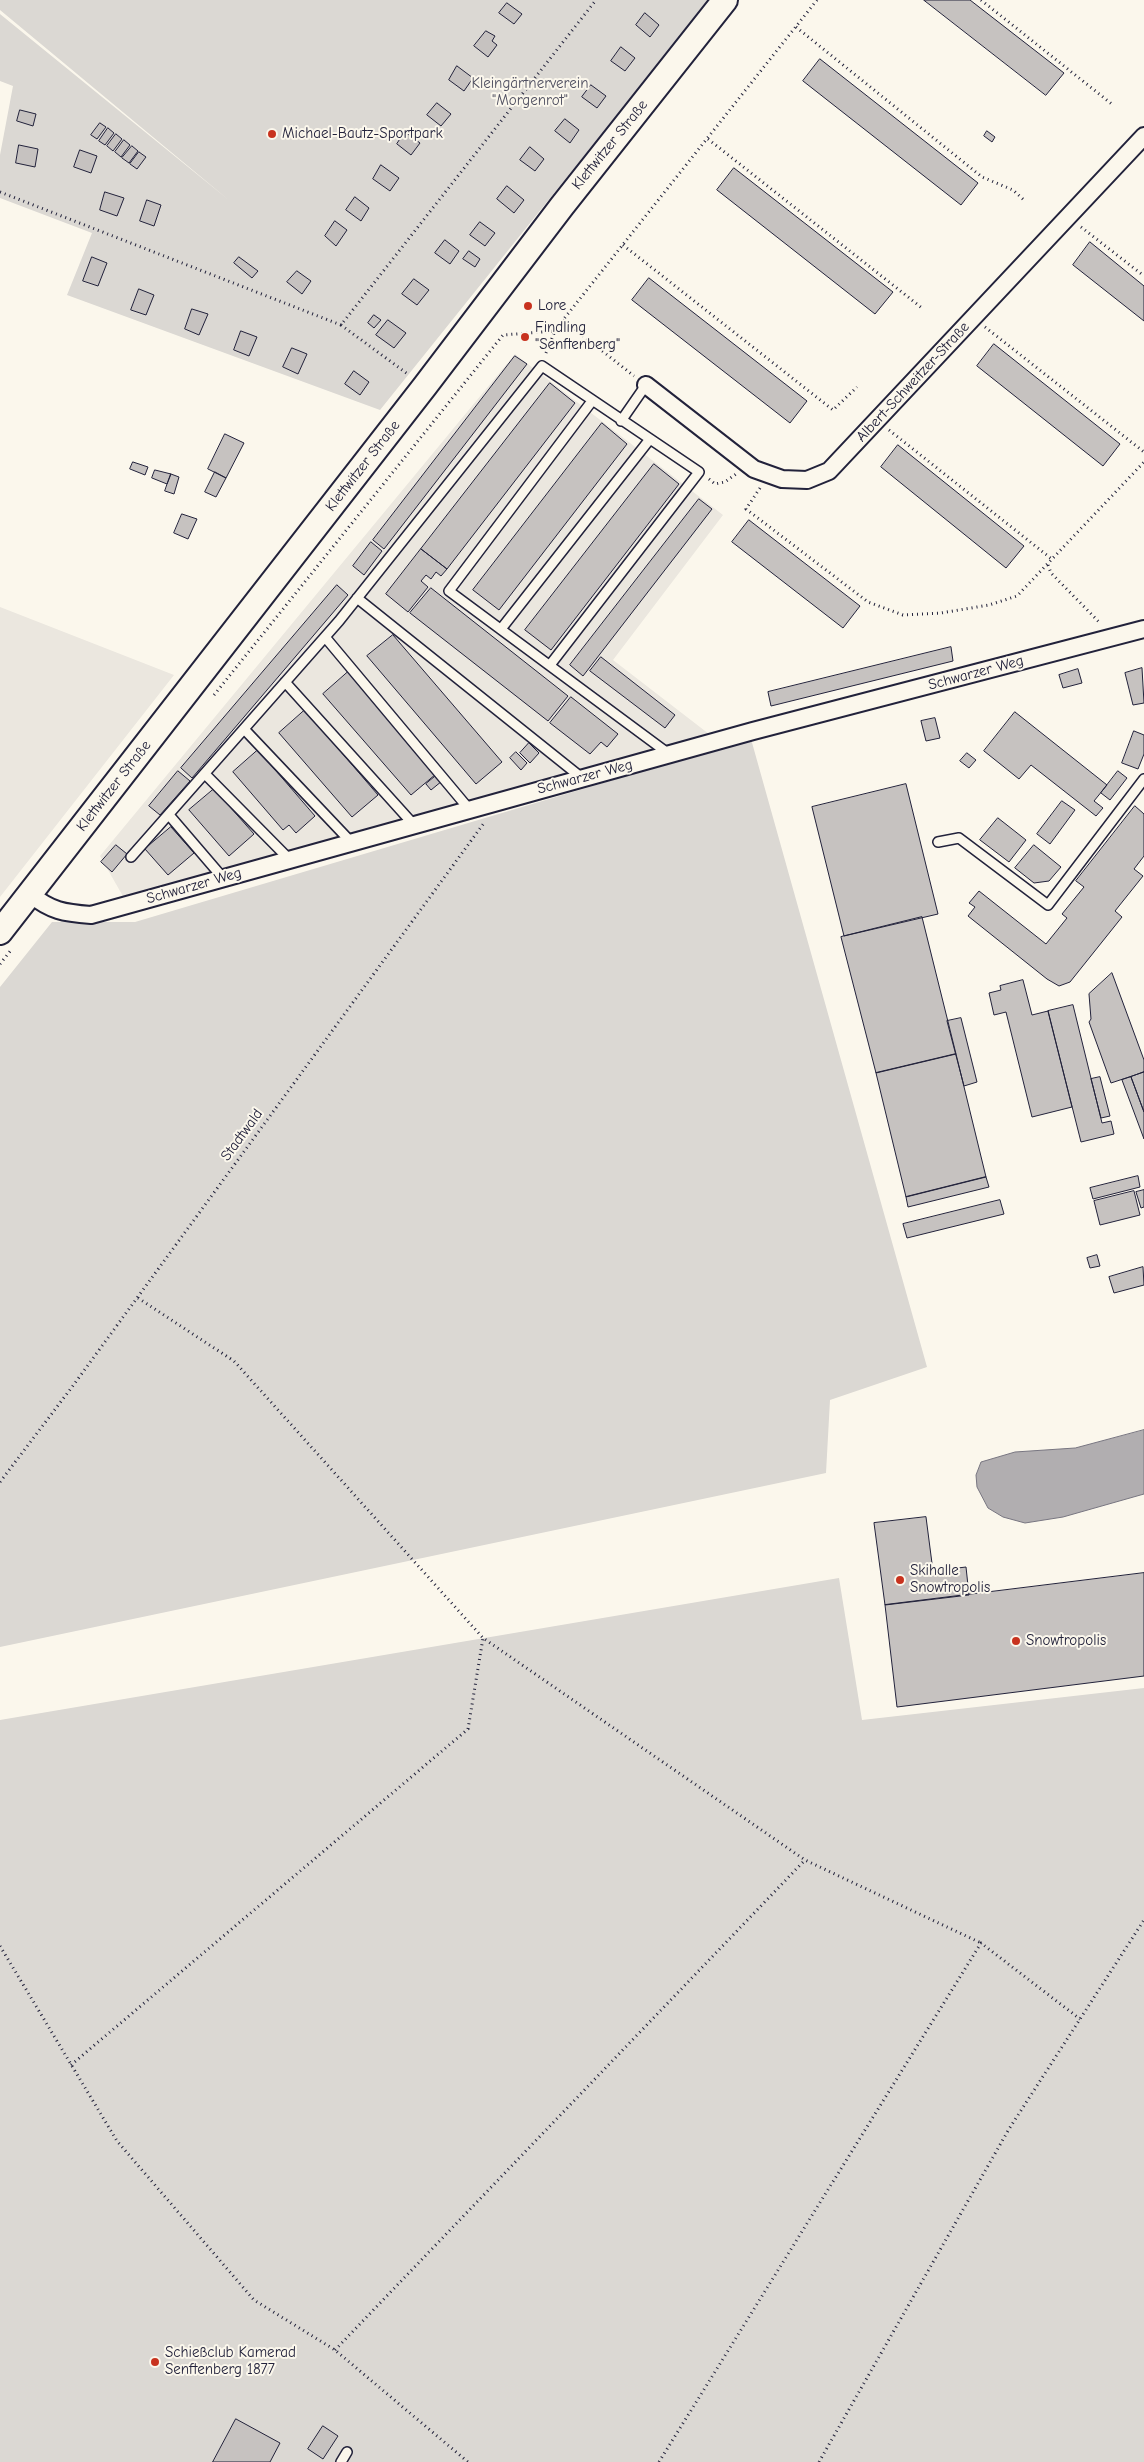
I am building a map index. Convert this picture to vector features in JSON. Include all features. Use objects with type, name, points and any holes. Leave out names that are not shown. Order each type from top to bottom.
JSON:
[{"type":"main road","name":"Klettwitzer Straße","points":[[0,932],[425,386],[562,206],[725,0]]},
{"type":"street","name":"Albert-Schweitzer-Straße","points":[[646,385],[748,465],[782,479],[807,480],[829,471],[1144,136]]},
{"type":"street","name":"Schwarzer Weg","points":[[30,894],[45,906],[63,913],[90,915],[669,754],[1144,629]]},
{"type":"lane","points":[[131,857],[325,637],[542,366],[698,472],[550,665]]},
{"type":"lane","points":[[621,421],[646,385]]},
{"type":"lane","points":[[592,401],[449,591],[669,754]]},
{"type":"lane","points":[[500,629],[650,439]]},
{"type":"lane","points":[[357,598],[582,778]]},
{"type":"lane","points":[[325,637],[469,809]]},
{"type":"lane","points":[[285,682],[414,825]]},
{"type":"lane","points":[[244,729],[352,842]]},
{"type":"lane","points":[[205,774],[289,860]]},
{"type":"lane","points":[[938,842],[959,838],[1048,905],[1144,779]]},
{"type":"lane","points":[[168,815],[223,878]]},
{"type":"lane","points":[[341,2462],[347,2452]]},
{"type":"path","points":[[341,325],[596,0]]},
{"type":"path","points":[[542,366],[555,331],[563,320],[817,0]]},
{"type":"path","points":[[981,0],[1113,105]]},
{"type":"path","points":[[796,27],[982,176],[1013,190],[1024,200]]},
{"type":"path","points":[[708,139],[922,308]]},
{"type":"path","points":[[0,192],[341,325],[425,386]]},
{"type":"path","points":[[1068,217],[1144,276]]},
{"type":"path","points":[[623,246],[833,410],[857,387]]},
{"type":"path","points":[[973,317],[1144,452]]},
{"type":"path","points":[[563,320],[646,385]]},
{"type":"path","points":[[212,697],[503,334],[555,331]]},
{"type":"path","points":[[876,420],[1053,560]]},
{"type":"path","points":[[769,474],[746,509],[868,602],[903,615],[941,614],[989,605],[1017,596],[1144,462]]},
{"type":"path","points":[[698,472],[715,484],[725,482],[748,465]]},
{"type":"path","points":[[1048,565],[1051,574],[1100,624],[1126,634]]},
{"type":"path","name":"Stadtwald","points":[[0,1482],[138,1298],[501,801]]},
{"type":"path","points":[[138,1298],[234,1361],[483,1638],[805,1860],[981,1943],[1080,2019]]},
{"type":"path","points":[[71,2065],[468,1729],[483,1638]]},
{"type":"path","points":[[335,2350],[805,1860]]},
{"type":"path","points":[[819,2462],[1009,2129],[1144,1920]]},
{"type":"path","points":[[659,2462],[981,1943]]},
{"type":"path","points":[[0,1946],[117,2142],[254,2300],[335,2350],[468,2462]]},
{"type":"shaded area","points":[[515,354],[723,515],[613,660],[709,734],[124,898],[100,856]]},
{"type":"shaded area","points":[[0,607],[174,675],[0,897]]},
{"type":"shaded area","points":[[1144,1430],[1144,1494],[1063,1517],[1025,1523],[1003,1517],[988,1508],[977,1487],[976,1475],[981,1462],[1015,1452],[1075,1448]]},
{"type":"green space","name":"Kleingärtnerverein \"Morgenrot\"","points":[[0,0],[709,0],[380,410],[67,295],[92,233],[0,198],[0,155],[13,86],[0,81],[0,14],[230,201],[0,10]]},
{"type":"green space","points":[[751,739],[927,1367],[830,1400],[826,1473],[0,1647],[0,987],[52,922],[135,922]]},
{"type":"green space","points":[[839,1578],[862,1720],[1144,1688],[1144,2462],[0,2462],[0,1720]]},
{"type":"building","points":[[924,0],[970,0],[1064,73],[1046,95]]},
{"type":"building","points":[[507,3],[522,14],[514,24],[499,13]]},
{"type":"building","points":[[645,13],[659,25],[650,37],[636,25]]},
{"type":"building","points":[[486,31],[495,36],[492,41],[497,45],[488,57],[474,46]]},
{"type":"building","points":[[621,47],[635,58],[625,71],[611,61]]},
{"type":"building","points":[[820,59],[978,183],[961,205],[803,81]]},
{"type":"building","points":[[457,66],[473,78],[464,91],[449,80]]},
{"type":"building","points":[[591,85],[606,96],[597,108],[582,97]]},
{"type":"building","points":[[437,103],[451,114],[441,126],[427,115]]},
{"type":"building","points":[[20,110],[36,114],[33,126],[17,121]]},
{"type":"building","points":[[565,119],[579,130],[570,143],[555,131]]},
{"type":"building","points":[[100,123],[106,127],[97,139],[91,135]]},
{"type":"building","points":[[108,128],[114,133],[105,145],[99,141]]},
{"type":"building","points":[[987,131],[995,137],[992,142],[984,136]]},
{"type":"building","points":[[405,132],[420,143],[411,155],[397,144]]},
{"type":"building","points":[[116,134],[122,139],[113,151],[107,146]]},
{"type":"building","points":[[124,140],[130,145],[121,157],[115,152]]},
{"type":"building","points":[[19,145],[38,149],[35,167],[16,163]]},
{"type":"building","points":[[132,146],[138,151],[129,163],[122,158]]},
{"type":"building","points":[[530,147],[544,159],[535,171],[520,160]]},
{"type":"building","points":[[80,150],[97,156],[91,173],[74,167]]},
{"type":"building","points":[[139,152],[146,157],[137,169],[130,164]]},
{"type":"building","points":[[381,165],[399,178],[390,191],[373,179]]},
{"type":"building","points":[[734,168],[893,292],[875,314],[717,190]]},
{"type":"building","points":[[507,186],[524,200],[514,213],[497,199]]},
{"type":"building","points":[[105,192],[124,198],[117,216],[100,210]]},
{"type":"building","points":[[355,197],[369,208],[361,221],[346,210]]},
{"type":"building","points":[[147,200],[161,205],[154,226],[140,221]]},
{"type":"building","points":[[335,221],[347,230],[336,246],[325,236]]},
{"type":"building","points":[[480,222],[495,233],[485,246],[470,235]]},
{"type":"building","points":[[445,240],[459,251],[450,264],[435,253]]},
{"type":"building","points":[[1090,242],[1144,286],[1144,321],[1073,265]]},
{"type":"building","points":[[469,251],[480,259],[475,267],[463,259]]},
{"type":"building","points":[[92,257],[107,263],[98,286],[83,281]]},
{"type":"building","points":[[239,257],[258,271],[252,278],[234,263]]},
{"type":"building","points":[[297,271],[311,281],[302,294],[287,282]]},
{"type":"building","points":[[649,278],[807,401],[790,423],[632,300]]},
{"type":"building","points":[[414,279],[429,290],[417,305],[402,294]]},
{"type":"building","points":[[139,289],[154,295],[146,315],[131,310]]},
{"type":"building","points":[[192,309],[208,314],[199,335],[185,329]]},
{"type":"building","points":[[374,315],[381,320],[374,328],[368,323]]},
{"type":"building","points":[[388,320],[406,333],[394,348],[376,335]]},
{"type":"building","points":[[241,331],[257,337],[249,356],[234,350]]},
{"type":"building","points":[[994,344],[1120,444],[1103,466],[977,366]]},
{"type":"building","points":[[292,348],[307,354],[298,374],[283,367]]},
{"type":"building","points":[[515,356],[527,364],[384,549],[373,540]]},
{"type":"building","points":[[354,371],[369,382],[360,395],[345,384]]},
{"type":"building","points":[[550,383],[575,403],[447,569],[421,549]]},
{"type":"building","points":[[602,423],[627,444],[499,610],[473,590]]},
{"type":"building","points":[[225,434],[244,443],[226,478],[208,469]]},
{"type":"building","points":[[898,445],[1024,546],[1006,568],[881,467]]},
{"type":"building","points":[[133,462],[148,467],[145,475],[130,469]]},
{"type":"building","points":[[654,464],[679,484],[551,650],[525,630]]},
{"type":"building","points":[[155,470],[171,474],[167,484],[152,478]]},
{"type":"building","points":[[215,472],[226,478],[216,497],[205,492]]},
{"type":"building","points":[[171,474],[179,477],[174,494],[165,491]]},
{"type":"building","points":[[699,499],[712,509],[583,676],[570,665]]},
{"type":"building","points":[[182,514],[197,519],[188,539],[174,533]]},
{"type":"building","points":[[749,520],[860,606],[843,628],[732,542]]},
{"type":"building","points":[[371,542],[382,551],[364,575],[353,566]]},
{"type":"building","points":[[421,549],[447,569],[441,576],[436,572],[431,579],[426,575],[421,581],[428,587],[408,612],[386,594]]},
{"type":"building","points":[[337,585],[348,595],[192,778],[181,768]]},
{"type":"building","points":[[431,588],[568,696],[548,721],[410,613]]},
{"type":"building","points":[[393,635],[502,762],[476,784],[367,656]]},
{"type":"building","points":[[951,647],[953,661],[771,706],[768,692]]},
{"type":"building","points":[[601,657],[675,715],[665,728],[590,671]]},
{"type":"building","points":[[1142,668],[1144,703],[1133,705],[1125,673]]},
{"type":"building","points":[[1078,669],[1082,683],[1063,688],[1059,675]]},
{"type":"building","points":[[348,672],[436,774],[411,795],[323,694]]},
{"type":"building","points":[[571,697],[618,734],[607,747],[601,742],[590,754],[550,723]]},
{"type":"building","points":[[305,710],[378,795],[352,817],[279,733]]},
{"type":"building","points":[[1015,712],[1107,785],[1094,801],[1103,808],[1096,816],[1031,765],[1019,779],[984,751]]},
{"type":"building","points":[[935,718],[940,738],[926,741],[921,721]]},
{"type":"building","points":[[1134,731],[1144,735],[1144,754],[1138,769],[1122,763]]},
{"type":"building","points":[[529,743],[539,753],[530,763],[520,753]]},
{"type":"building","points":[[258,750],[315,816],[296,833],[289,825],[283,830],[233,772]]},
{"type":"building","points":[[516,752],[527,763],[521,770],[510,758]]},
{"type":"building","points":[[967,753],[976,760],[969,768],[960,761]]},
{"type":"building","points":[[178,771],[190,781],[160,815],[149,806]]},
{"type":"building","points":[[1118,771],[1127,778],[1110,800],[1101,793]]},
{"type":"building","points":[[437,775],[442,781],[431,790],[426,784]]},
{"type":"building","points":[[906,784],[938,914],[844,936],[812,807]]},
{"type":"building","points":[[214,789],[254,834],[229,856],[189,810]]},
{"type":"building","points":[[1062,801],[1075,810],[1050,844],[1037,834]]},
{"type":"building","points":[[1135,806],[1144,814],[1144,856],[1134,869],[1143,876],[1115,911],[1122,917],[1070,982],[1059,986],[1047,979],[968,916],[975,907],[969,903],[979,891],[1046,944],[1067,918],[1062,914],[1084,887],[1076,881]]},
{"type":"building","points":[[998,818],[1026,840],[1009,862],[980,840]]},
{"type":"building","points":[[171,827],[194,853],[168,875],[145,849]]},
{"type":"building","points":[[116,845],[127,854],[112,872],[101,862]]},
{"type":"building","points":[[1034,845],[1061,867],[1049,881],[1034,883],[1015,868]]},
{"type":"building","points":[[922,917],[956,1054],[876,1073],[841,937]]},
{"type":"building","points":[[1112,973],[1144,1060],[1144,1072],[1111,1083],[1089,1022],[1091,1019],[1089,994]]},
{"type":"building","points":[[1023,980],[1032,1015],[1048,1011],[1072,1107],[1032,1117],[1006,1012],[994,1015],[989,993],[1001,990],[1000,986]]},
{"type":"building","points":[[1073,1005],[1102,1123],[1111,1121],[1114,1134],[1081,1142],[1048,1011]]},
{"type":"building","points":[[961,1018],[977,1082],[964,1086],[947,1021]]},
{"type":"building","points":[[956,1054],[986,1177],[906,1197],[876,1073]]},
{"type":"building","points":[[1144,1072],[1144,1112],[1131,1077]]},
{"type":"building","points":[[1100,1077],[1110,1116],[1101,1118],[1091,1079]]},
{"type":"building","points":[[1131,1077],[1144,1112],[1144,1139],[1122,1080]]},
{"type":"building","points":[[1138,1176],[1140,1187],[1093,1199],[1090,1188]]},
{"type":"building","points":[[986,1177],[989,1187],[908,1207],[906,1197]]},
{"type":"building","points":[[1144,1190],[1144,1207],[1141,1208],[1136,1192]]},
{"type":"building","points":[[1134,1191],[1140,1215],[1100,1225],[1094,1201]]},
{"type":"building","points":[[1000,1200],[1004,1214],[907,1238],[903,1224]]},
{"type":"building","points":[[1097,1255],[1100,1266],[1090,1268],[1087,1258]]},
{"type":"building","points":[[1143,1267],[1144,1285],[1114,1293],[1109,1277]]},
{"type":"building","points":[[926,1517],[933,1571],[966,1567],[969,1595],[885,1605],[874,1523]]},
{"type":"building","name":"Snowtropolis","points":[[1144,1573],[1144,1676],[897,1707],[885,1605]]},
{"type":"building","points":[[236,2419],[280,2443],[270,2462],[213,2462]]},
{"type":"building","points":[[323,2426],[338,2436],[323,2459],[308,2449]]},
{"type":"place","name":"Michael-Bautz-Sportpark","points":[[272,134]]},
{"type":"place","name":"Lore","points":[[528,306]]},
{"type":"place","name":"Findling \"Senftenberg\"","points":[[525,337]]},
{"type":"place","name":"Skihalle Snowtropolis","points":[[900,1580]]},
{"type":"place","name":"Snowtropolis","points":[[1016,1641]]},
{"type":"place","name":"Schießclub Kamerad Senftenberg 1877","points":[[155,2362]]}]
